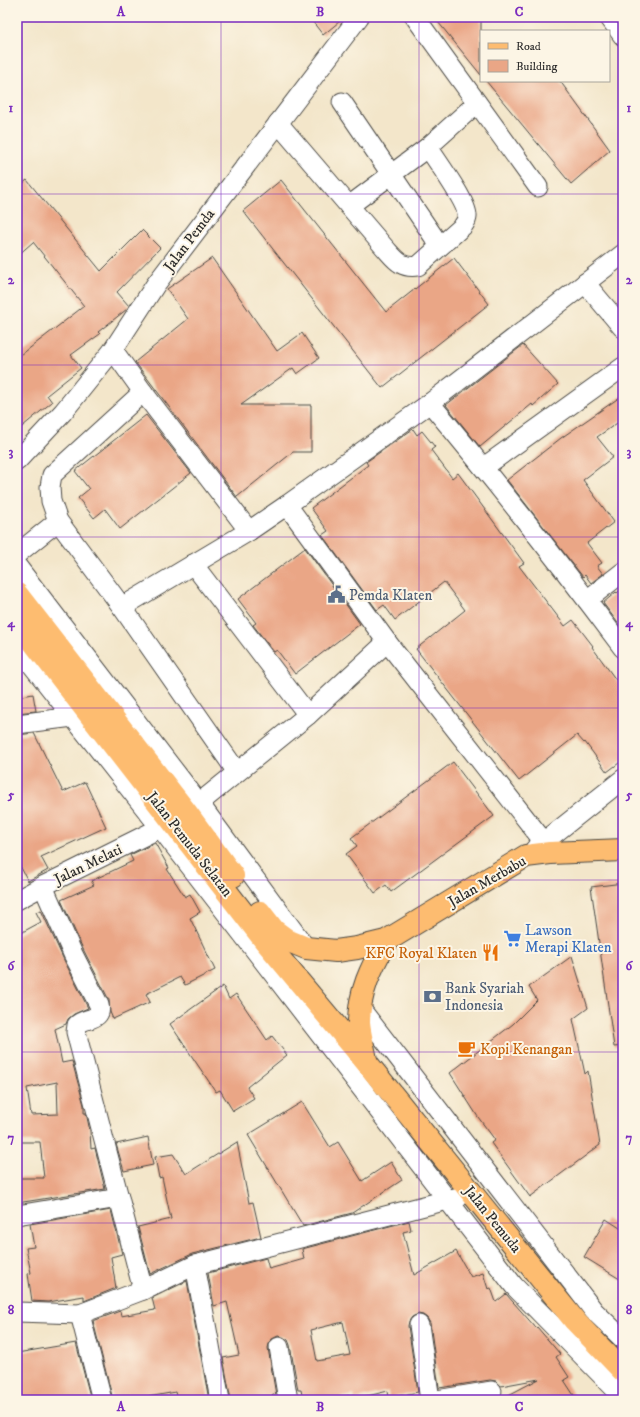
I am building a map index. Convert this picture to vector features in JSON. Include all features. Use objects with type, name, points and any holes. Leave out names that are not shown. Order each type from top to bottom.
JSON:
[{"type":"main road","name":"Jalan Pemuda Selatan","points":[[17,594],[180,817],[265,941],[367,1063]]},
{"type":"main road","name":"Jalan Pemuda Selatan","points":[[17,621],[274,930],[288,942],[306,948],[336,951],[386,941]]},
{"type":"main road","name":"Jalan Merbabu","points":[[386,941],[526,856],[550,853],[623,850]]},
{"type":"main road","points":[[367,1063],[360,1024],[360,1008],[364,987],[371,968],[386,941]]},
{"type":"main road","name":"Jalan Pemuda","points":[[367,1063],[575,1321],[621,1366]]},
{"type":"street","name":"Jalan Pemda","points":[[17,461],[63,412],[113,350],[156,284],[359,17]]},
{"type":"street","points":[[415,17],[538,187]]},
{"type":"street","points":[[609,17],[623,36]]},
{"type":"street","points":[[342,102],[440,246]]},
{"type":"street","points":[[349,206],[428,147],[477,103]]},
{"type":"street","points":[[278,123],[384,248],[400,264],[408,268],[418,266],[463,226],[468,217],[459,196],[428,147]]},
{"type":"street","points":[[122,607],[249,531],[287,505],[430,403],[623,254]]},
{"type":"street","points":[[585,283],[623,328]]},
{"type":"street","points":[[113,350],[143,392],[249,531]]},
{"type":"street","points":[[484,467],[623,367]]},
{"type":"street","points":[[143,392],[52,475],[50,487],[51,501],[58,521],[122,607],[237,772]]},
{"type":"street","points":[[430,403],[484,467],[623,648]]},
{"type":"street","points":[[287,505],[387,642],[544,842]]},
{"type":"street","points":[[17,554],[58,521]]},
{"type":"street","points":[[193,564],[308,715]]},
{"type":"street","points":[[17,566],[180,817],[448,1200],[514,1286],[623,1397]]},
{"type":"street","points":[[587,600],[623,572]]},
{"type":"street","name":"Jalan Melati","points":[[17,900],[180,817],[308,715],[387,642]]},
{"type":"street","points":[[17,646],[73,717],[180,817],[306,948]]},
{"type":"street","points":[[17,724],[73,717]]},
{"type":"street","points":[[526,856],[623,779]]},
{"type":"street","points":[[43,886],[72,954],[99,1005],[99,1014],[95,1017],[81,1021],[77,1025],[76,1032],[143,1290]]},
{"type":"street","points":[[360,1008],[594,1311],[623,1339]]},
{"type":"street","points":[[17,1312],[80,1314],[143,1290],[195,1265],[472,1193]]},
{"type":"street","points":[[17,1215],[119,1198]]},
{"type":"street","points":[[195,1265],[220,1400]]},
{"type":"street","points":[[80,1314],[102,1400]]},
{"type":"street","points":[[419,1325],[430,1400]]},
{"type":"street","points":[[279,1347],[288,1400]]},
{"type":"street","points":[[438,1400],[492,1391]]},
{"type":"building","points":[[309,17],[345,17],[323,35]]},
{"type":"building","points":[[434,17],[481,17],[480,74]]},
{"type":"building","points":[[487,82],[561,82],[610,150],[571,184]]},
{"type":"building","points":[[27,180],[101,271],[142,230],[160,248],[117,292],[129,306],[127,309],[98,332],[100,334],[71,355],[81,368],[47,395],[52,402],[17,431],[17,358],[84,306],[33,242],[17,256],[17,188]]},
{"type":"building","points":[[281,180],[386,312],[454,258],[489,304],[382,388],[243,211]]},
{"type":"building","points":[[212,258],[277,351],[302,333],[319,358],[297,374],[293,368],[241,405],[311,405],[311,452],[293,452],[237,497],[135,362],[188,319],[167,289]]},
{"type":"building","points":[[523,345],[558,384],[533,406],[532,404],[480,447],[446,405]]},
{"type":"building","points":[[623,395],[623,419],[597,437],[613,457],[583,480],[614,522],[587,543],[602,563],[597,566],[603,574],[591,583],[585,575],[583,577],[507,480],[561,438]]},
{"type":"building","points":[[146,415],[191,473],[120,529],[105,509],[94,518],[78,498],[89,489],[75,471]]},
{"type":"building","points":[[413,429],[417,435],[422,431],[435,447],[431,450],[452,478],[458,473],[524,563],[519,566],[565,626],[573,620],[623,688],[623,760],[607,772],[585,742],[584,743],[577,735],[519,781],[416,649],[465,610],[444,582],[395,620],[384,605],[377,610],[322,535],[328,531],[311,508],[368,465],[366,462]]},
{"type":"building","points":[[305,548],[360,624],[295,674],[277,650],[274,652],[253,625],[256,623],[238,599]]},
{"type":"building","points":[[623,588],[623,630],[603,603]]},
{"type":"building","points":[[33,694],[36,711],[17,713],[17,697]]},
{"type":"building","points":[[34,733],[63,792],[85,782],[106,827],[41,857],[48,870],[28,881],[17,860],[17,735]]},
{"type":"building","points":[[453,762],[494,816],[391,892],[386,885],[375,893],[346,854],[357,846],[351,838]]},
{"type":"building","points":[[155,843],[169,868],[167,869],[185,897],[190,894],[200,912],[190,918],[215,970],[185,985],[180,977],[146,994],[150,1002],[113,1019],[110,1012],[109,1000],[83,949],[61,900],[94,885],[91,881],[133,861],[130,855]]},
{"type":"building","points":[[623,883],[623,1046],[614,1047],[591,887]]},
{"type":"building","points":[[41,910],[88,1008],[74,1014],[68,1019],[66,1024],[55,1029],[62,1063],[72,1061],[84,1105],[84,1113],[86,1113],[90,1131],[91,1149],[95,1148],[105,1189],[17,1203],[17,1178],[44,1178],[40,1142],[17,1142],[17,935],[41,922],[36,912]],"holes":[[[57,1082],[58,1114],[31,1115],[27,1088]]]},
{"type":"building","points":[[572,956],[588,1008],[573,1019],[585,1074],[588,1071],[600,1145],[530,1197],[491,1143],[495,1140],[478,1117],[450,1073],[513,1024],[537,1000],[529,987]]},
{"type":"building","points":[[223,986],[229,999],[236,994],[267,1040],[272,1036],[287,1055],[247,1087],[254,1098],[233,1111],[220,1090],[216,1092],[170,1024]]},
{"type":"building","points":[[302,1102],[330,1147],[338,1142],[362,1181],[391,1162],[402,1180],[352,1213],[303,1226],[248,1135]]},
{"type":"building","points":[[148,1137],[153,1165],[124,1171],[116,1144]]},
{"type":"building","points":[[237,1142],[249,1203],[253,1202],[261,1237],[192,1254],[150,1274],[138,1227],[171,1219],[162,1177],[159,1178],[155,1157],[173,1154],[186,1174]]},
{"type":"building","points":[[111,1210],[122,1254],[111,1257],[116,1288],[84,1301],[84,1296],[48,1302],[32,1301],[28,1274],[31,1273],[26,1248],[34,1247],[30,1224]]},
{"type":"building","points":[[606,1219],[623,1230],[623,1281],[584,1257]]},
{"type":"building","points":[[409,1221],[411,1230],[403,1232],[414,1275],[456,1251],[471,1277],[483,1273],[488,1289],[491,1288],[496,1302],[506,1294],[560,1354],[556,1357],[569,1377],[564,1380],[577,1400],[499,1400],[539,1379],[501,1386],[496,1381],[490,1380],[439,1388],[430,1323],[423,1315],[418,1314],[412,1317],[408,1326],[418,1392],[389,1398],[388,1391],[355,1399],[354,1395],[327,1400],[303,1400],[301,1390],[298,1390],[290,1345],[288,1340],[278,1336],[272,1339],[268,1348],[276,1395],[272,1395],[273,1400],[231,1400],[223,1358],[239,1355],[227,1302],[214,1306],[208,1273],[266,1258],[269,1269],[304,1259],[302,1249]],"holes":[[[343,1322],[350,1355],[317,1361],[311,1330]]]},
{"type":"building","points":[[187,1281],[209,1400],[178,1400],[176,1392],[131,1400],[113,1400],[93,1321],[120,1311],[121,1316],[155,1310],[152,1298]]},
{"type":"building","points":[[76,1343],[91,1400],[17,1400],[17,1353]]},
{"type":"place","name":"Pemda Klaten","points":[[336,595]]},
{"type":"place","name":"Lawson Merapi Klaten","points":[[512,939]]},
{"type":"place","name":"KFC Royal Klaten","points":[[490,953]]},
{"type":"place","name":"Bank Syariah Indonesia","points":[[432,997]]},
{"type":"place","name":"Kopi Kenangan","points":[[467,1049]]}]
